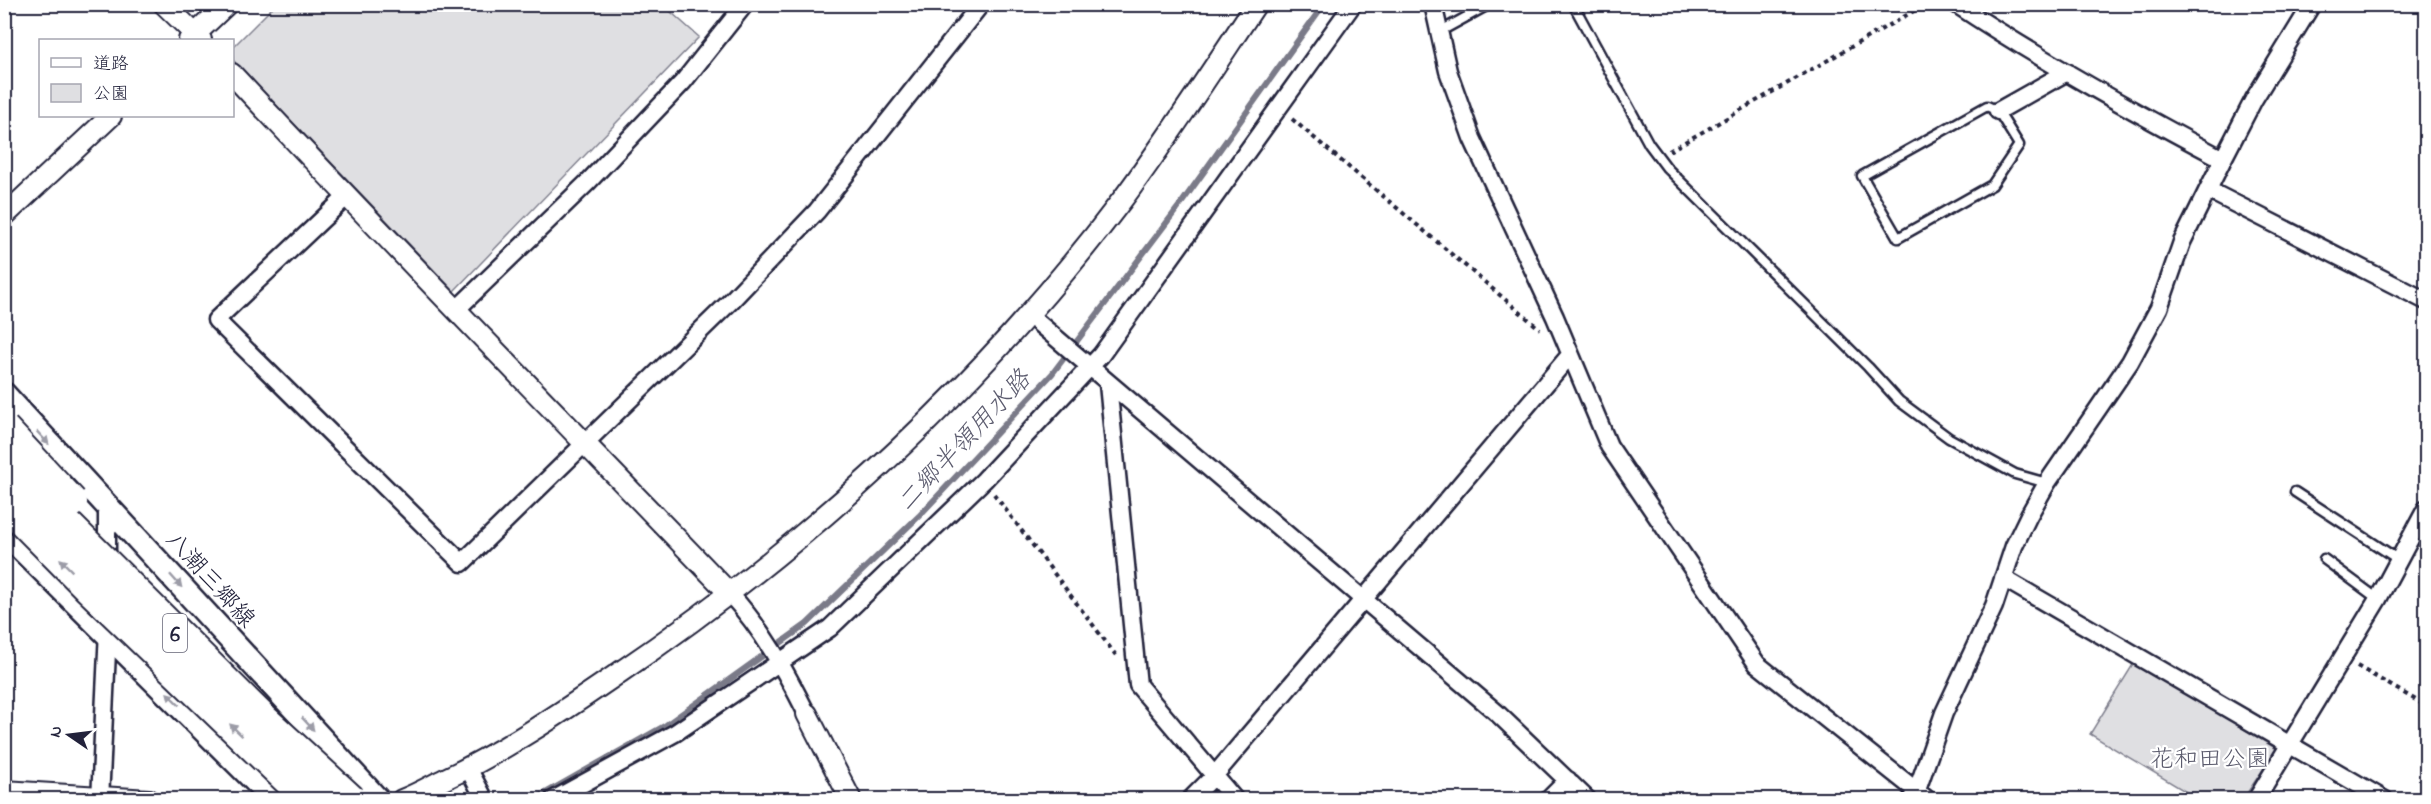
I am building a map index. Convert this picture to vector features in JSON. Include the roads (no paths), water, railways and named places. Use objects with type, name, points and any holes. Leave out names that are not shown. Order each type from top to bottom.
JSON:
[{"type":"highway","points":[[4,429],[188,627],[263,719]]},
{"type":"highway","name":"6","points":[[4,462],[263,719],[351,800]]},
{"type":"highway","name":"6","points":[[4,502],[97,596],[309,800]]},
{"type":"main road","name":"八潮三郷線","points":[[4,394],[378,800]]},
{"type":"main road","points":[[4,532],[274,800]]},
{"type":"street","points":[[164,4],[195,38],[227,4]]},
{"type":"street","points":[[457,309],[588,182],[683,82],[745,4]]},
{"type":"street","points":[[346,197],[216,320],[462,562],[731,301],[817,211],[981,4]]},
{"type":"street","points":[[402,800],[468,768],[595,689],[668,640],[730,594],[868,479],[934,417],[1029,315],[1122,200],[1256,4]]},
{"type":"street","points":[[553,800],[675,733],[830,628],[984,480],[1090,368],[1353,4]]},
{"type":"street","points":[[1433,4],[1448,71],[1468,129],[1609,446],[1757,664],[1919,796],[1944,713],[1994,606],[2014,546],[2047,483],[2130,362],[2159,309],[2182,242],[2223,159],[2254,99],[2312,4]]},
{"type":"street","points":[[1956,4],[2023,48],[2223,159]]},
{"type":"street","points":[[1998,111],[2067,72]]},
{"type":"street","points":[[234,76],[346,197],[457,309],[730,594],[757,626],[781,661],[851,800]]},
{"type":"street","points":[[4,216],[110,117]]},
{"type":"street","points":[[2208,190],[2427,301]]},
{"type":"street","points":[[1029,315],[1497,712],[1588,800]]},
{"type":"street","points":[[1190,800],[1214,776],[1570,355]]},
{"type":"street","points":[[1108,384],[1138,684],[1235,800]]},
{"type":"street","points":[[4,448],[28,480],[30,558]]},
{"type":"street","points":[[100,798],[108,634],[107,505]]},
{"type":"street","points":[[2256,800],[2378,599],[2427,509]]},
{"type":"street","points":[[2003,578],[2385,800]]},
{"type":"street","points":[[468,768],[483,796]]},
{"type":"street","points":[[1548,800],[1568,780]]},
{"type":"street","points":[[4,791],[149,800]]},
{"type":"lane","points":[[1439,32],[1490,4]]},
{"type":"lane","points":[[1573,4],[1658,157],[1868,367],[1899,401],[1949,438],[2015,474],[2047,483]]},
{"type":"lane","points":[[1987,106],[1998,111],[2019,146],[1992,185],[1898,238],[1862,176],[1987,106]]},
{"type":"lane","points":[[2295,492],[2399,560]]},
{"type":"lane","points":[[2324,560],[2378,599]]},
{"type":"waterway","name":"二郷半領用水路","points":[[533,800],[666,725],[807,624],[919,516],[1052,374],[1183,201],[1324,4]]},
{"type":"waterway","points":[[1202,800],[1212,790]]},
{"type":"park label","name":"花和田公園","points":[[2210,758]]}]
